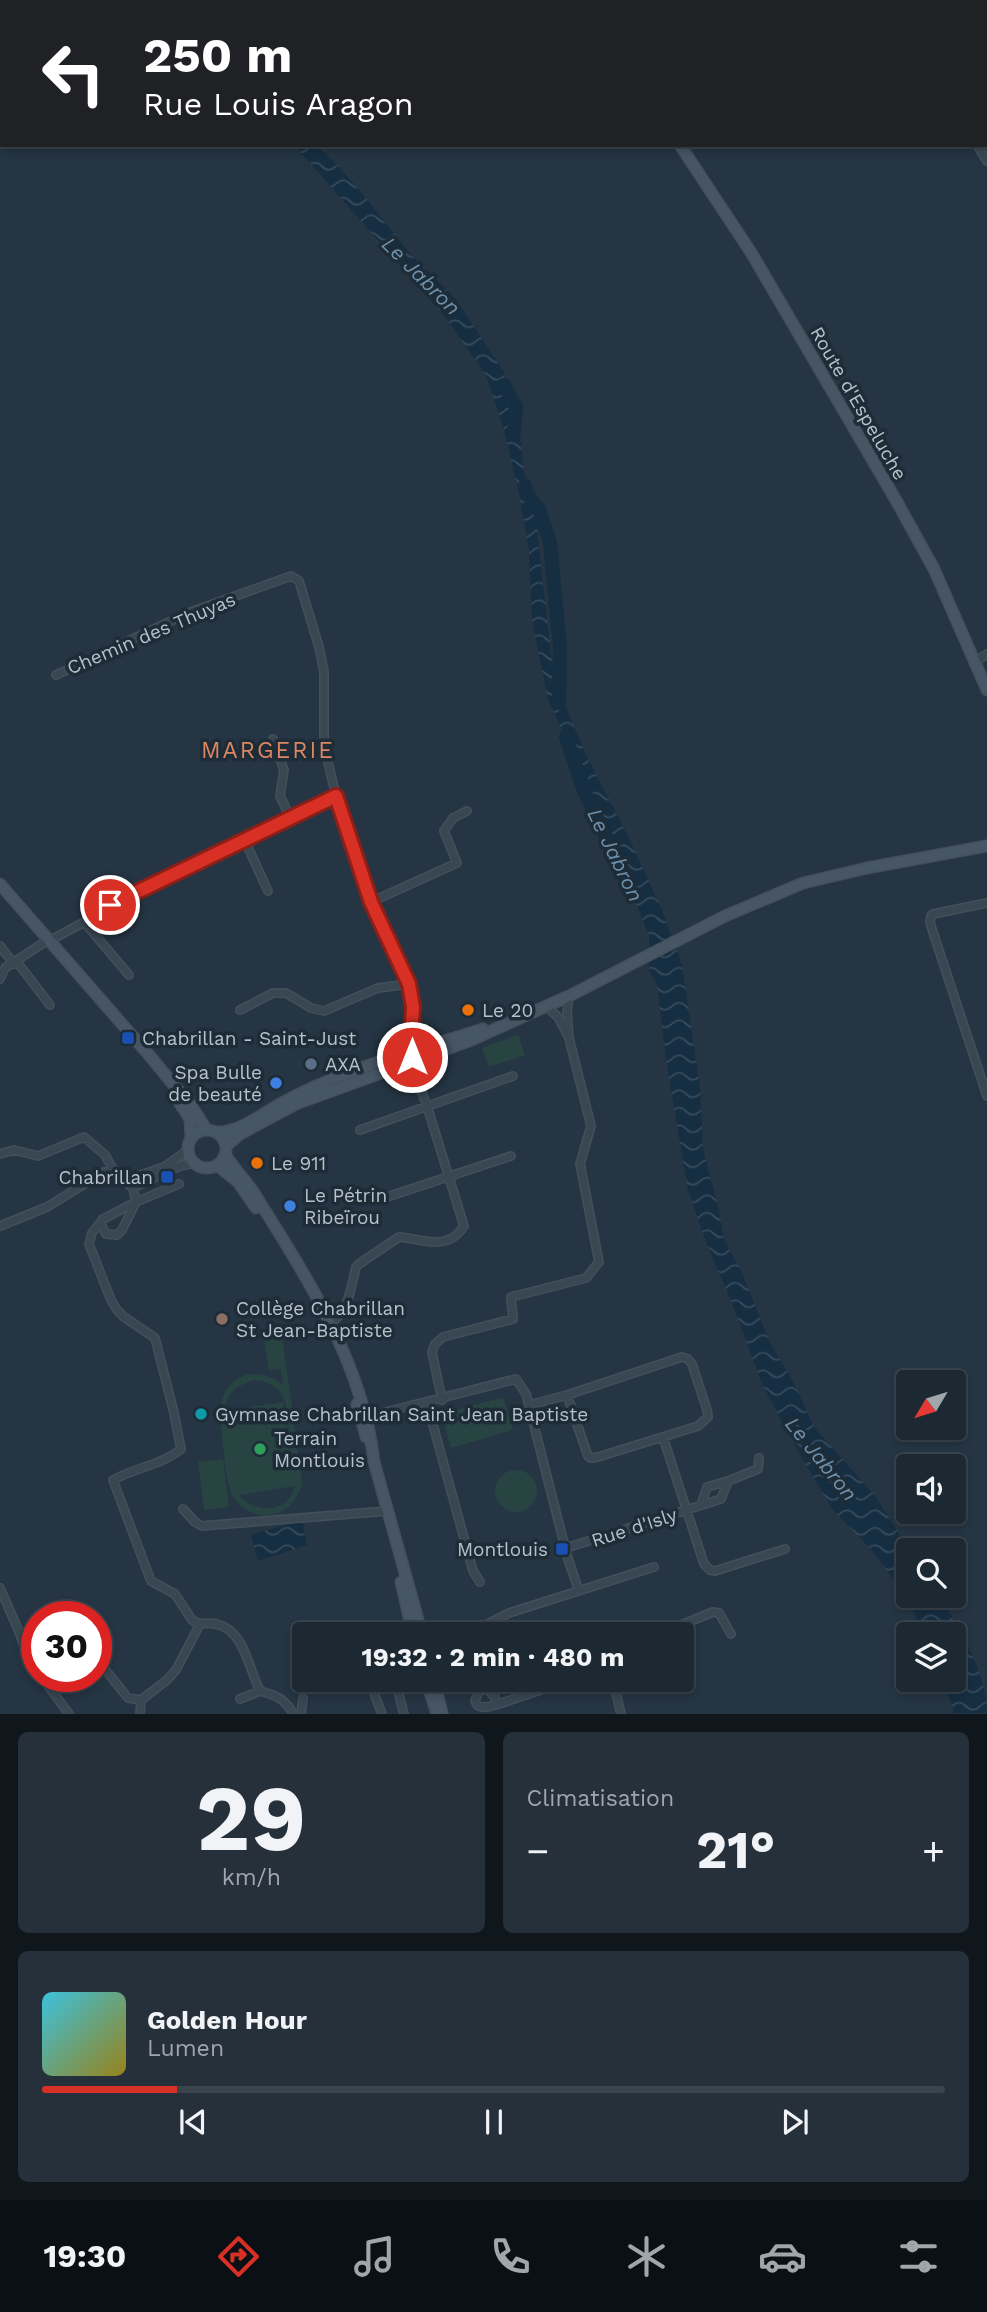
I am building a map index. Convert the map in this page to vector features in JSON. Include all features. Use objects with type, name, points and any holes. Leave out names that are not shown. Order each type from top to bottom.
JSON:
[{"type":"main road","name":"Route d'Espeluche","points":[[681,147],[752,254],[897,502],[934,569],[987,690]]},
{"type":"main road","points":[[86,983],[185,1109],[190,1119],[191,1137],[188,1150],[194,1163],[205,1168],[217,1165],[240,1134],[296,1104],[469,1041],[548,1007],[694,932],[803,883],[987,846]]},
{"type":"main road","points":[[0,884],[149,1055],[192,1107],[206,1129]]},
{"type":"main road","points":[[191,1137],[206,1129],[217,1132],[231,1131],[290,1098],[332,1079],[522,1017]]},
{"type":"main road","points":[[217,1132],[223,1138],[226,1150],[255,1194],[330,1324],[347,1360],[387,1511],[403,1593],[414,1622]]},
{"type":"main road","points":[[217,1165],[238,1182],[330,1324]]},
{"type":"main road","points":[[433,1692],[437,1713]]},
{"type":"main road","points":[[437,1692],[443,1713]]},
{"type":"street","name":"Chemin des Thuyas","points":[[56,674],[188,613],[291,576],[299,581],[324,671],[324,744],[336,796],[371,902],[409,984],[413,1007],[411,1035],[415,1050]]},
{"type":"street","points":[[975,662],[987,654]]},
{"type":"street","points":[[273,739],[284,770],[280,796],[289,817]]},
{"type":"street","points":[[0,979],[5,968],[85,923],[110,905],[336,796]]},
{"type":"street","points":[[371,902],[457,863],[444,831],[453,818],[467,811]]},
{"type":"street","points":[[244,841],[268,891]]},
{"type":"street","points":[[987,903],[933,914],[930,916],[930,923],[987,1096]]},
{"type":"street","points":[[85,923],[130,975]]},
{"type":"street","points":[[0,946],[50,1004]]},
{"type":"street","points":[[240,1010],[273,993],[286,993],[311,1008],[324,1011],[378,988],[409,984]]},
{"type":"street","points":[[442,1399],[432,1352],[435,1344],[443,1337],[513,1319],[512,1297],[586,1278],[599,1262],[580,1164],[591,1126],[569,1038],[569,996]]},
{"type":"street","points":[[548,1007],[558,1017],[569,1038]]},
{"type":"street","points":[[377,1073],[415,1055],[415,1050]]},
{"type":"street","points":[[330,1324],[344,1310],[356,1267],[384,1246],[399,1237],[421,1242],[440,1242],[461,1231],[464,1226],[427,1106],[410,1061]]},
{"type":"street","points":[[359,1130],[513,1076]]},
{"type":"street","points":[[0,1154],[14,1150],[38,1156],[84,1137],[105,1155],[114,1171],[129,1179],[164,1167],[188,1150]]},
{"type":"street","points":[[378,1200],[511,1156]]},
{"type":"street","points":[[132,1188],[180,1166],[194,1163]]},
{"type":"street","points":[[0,1226],[47,1207],[104,1172],[114,1171]]},
{"type":"street","points":[[100,1223],[106,1234],[117,1236],[122,1230],[136,1202],[128,1184],[129,1179]]},
{"type":"street","points":[[179,1184],[106,1216],[90,1238],[91,1250],[117,1310],[155,1338],[181,1449],[171,1457],[129,1471],[113,1480],[151,1581],[175,1594],[192,1620],[200,1624],[219,1624],[232,1633],[244,1647],[260,1691]]},
{"type":"street","points":[[529,1405],[682,1357],[692,1364],[708,1417],[698,1426],[591,1458],[585,1451],[567,1395]]},
{"type":"street","points":[[364,1418],[516,1379],[522,1385],[529,1405],[579,1591]]},
{"type":"street","points":[[427,1403],[473,1571],[480,1581]]},
{"type":"street","points":[[663,1437],[704,1564],[710,1570],[715,1571],[785,1549]]},
{"type":"street","name":"Rue d'Isly","points":[[701,1505],[707,1487],[754,1472],[758,1469],[759,1458]]},
{"type":"street","name":"Rue d'Isly","points":[[566,1548],[721,1499],[728,1481]]},
{"type":"street","points":[[183,1509],[202,1526],[387,1511]]},
{"type":"street","points":[[492,1622],[509,1614],[654,1567]]},
{"type":"street","points":[[0,1588],[21,1637]]},
{"type":"street","points":[[688,1622],[713,1612],[719,1613],[731,1634]]},
{"type":"street","points":[[140,1713],[141,1700],[176,1670],[200,1624]]},
{"type":"street","points":[[112,1678],[128,1698],[141,1700]]},
{"type":"street","points":[[240,1699],[260,1691],[272,1694],[288,1703],[293,1713]]},
{"type":"street","points":[[53,1692],[69,1713]]},
{"type":"street","points":[[374,1692],[382,1713]]},
{"type":"street","points":[[398,1692],[404,1713]]},
{"type":"street","points":[[495,1705],[534,1692]]},
{"type":"street","points":[[615,1692],[621,1713]]},
{"type":"street","points":[[301,1713],[303,1698]]},
{"type":"green space","points":[[518,1035],[525,1055],[489,1067],[482,1048]]},
{"type":"green space","name":"Terrain Montlouis","points":[[282,1335],[302,1482],[290,1506],[269,1515],[246,1509],[233,1496],[226,1469],[220,1414],[227,1390],[241,1377],[261,1374],[283,1385],[281,1369],[269,1370],[264,1338]],"holes":[[[254,1380],[273,1386],[285,1401],[293,1464],[283,1402],[225,1411],[230,1395],[243,1384]],[[295,1486],[286,1502],[271,1508],[254,1506],[239,1495]]]},
{"type":"green space","points":[[503,1397],[513,1430],[451,1448],[442,1414]]},
{"type":"green space","points":[[223,1459],[229,1507],[204,1510],[198,1462]]},
{"type":"green space","points":[[516,1470],[531,1476],[537,1491],[531,1506],[516,1512],[501,1506],[495,1491],[501,1476]]},
{"type":"water","points":[[296,147],[320,147],[357,187],[412,256],[455,298],[504,372],[519,426],[524,472],[534,504],[551,654],[563,701],[587,757],[662,910],[682,965],[700,1088],[703,1149],[724,1239],[743,1275],[770,1343],[794,1383],[814,1427],[876,1497],[902,1538],[896,1538],[896,1582],[869,1547],[832,1509],[763,1386],[688,1190],[666,1060],[657,984],[649,971],[649,936],[609,836],[548,699],[532,620],[529,550],[519,493],[504,430],[486,375],[443,314]]},
{"type":"water","points":[[302,1520],[307,1545],[258,1561],[251,1535]]},
{"type":"water","points":[[912,1608],[948,1608],[955,1622],[918,1622]]},
{"type":"water","points":[[966,1642],[982,1682],[987,1713],[954,1713],[947,1692],[966,1692]]},
{"type":"waterway","name":"Le Jabron","points":[[504,385],[516,407],[514,432]]},
{"type":"waterway","name":"Le Jabron","points":[[525,486],[527,495],[539,509],[550,543],[560,647],[559,703]]},
{"type":"waterway","name":"Le Jabron","points":[[566,737],[585,793],[628,882]]},
{"type":"place","name":"Le 20","points":[[468,1010]]},
{"type":"place","name":"Chabrillan - Saint-Just","points":[[128,1038]]},
{"type":"place","name":"AXA","points":[[311,1064]]},
{"type":"place","name":"Spa Bulle de beauté","points":[[276,1083]]},
{"type":"place","name":"Le 911","points":[[257,1163]]},
{"type":"place","name":"Chabrillan","points":[[167,1177]]},
{"type":"place","name":"Le Pétrin Ribeïrou","points":[[290,1206]]},
{"type":"place","name":"Collège Chabrillan St Jean-Baptiste","points":[[222,1319]]},
{"type":"place","name":"Gymnase Chabrillan Saint Jean Baptiste","points":[[201,1414]]},
{"type":"place","name":"Terrain Montlouis","points":[[260,1449]]},
{"type":"place","name":"Montlouis","points":[[562,1549]]},
{"type":"district","name":"MARGERIE","points":[[268,750]]},
{"type":"route","points":[[110,905],[336,796],[371,902],[409,984],[413,1007],[411,1035],[415,1055],[412,1057]]}]
